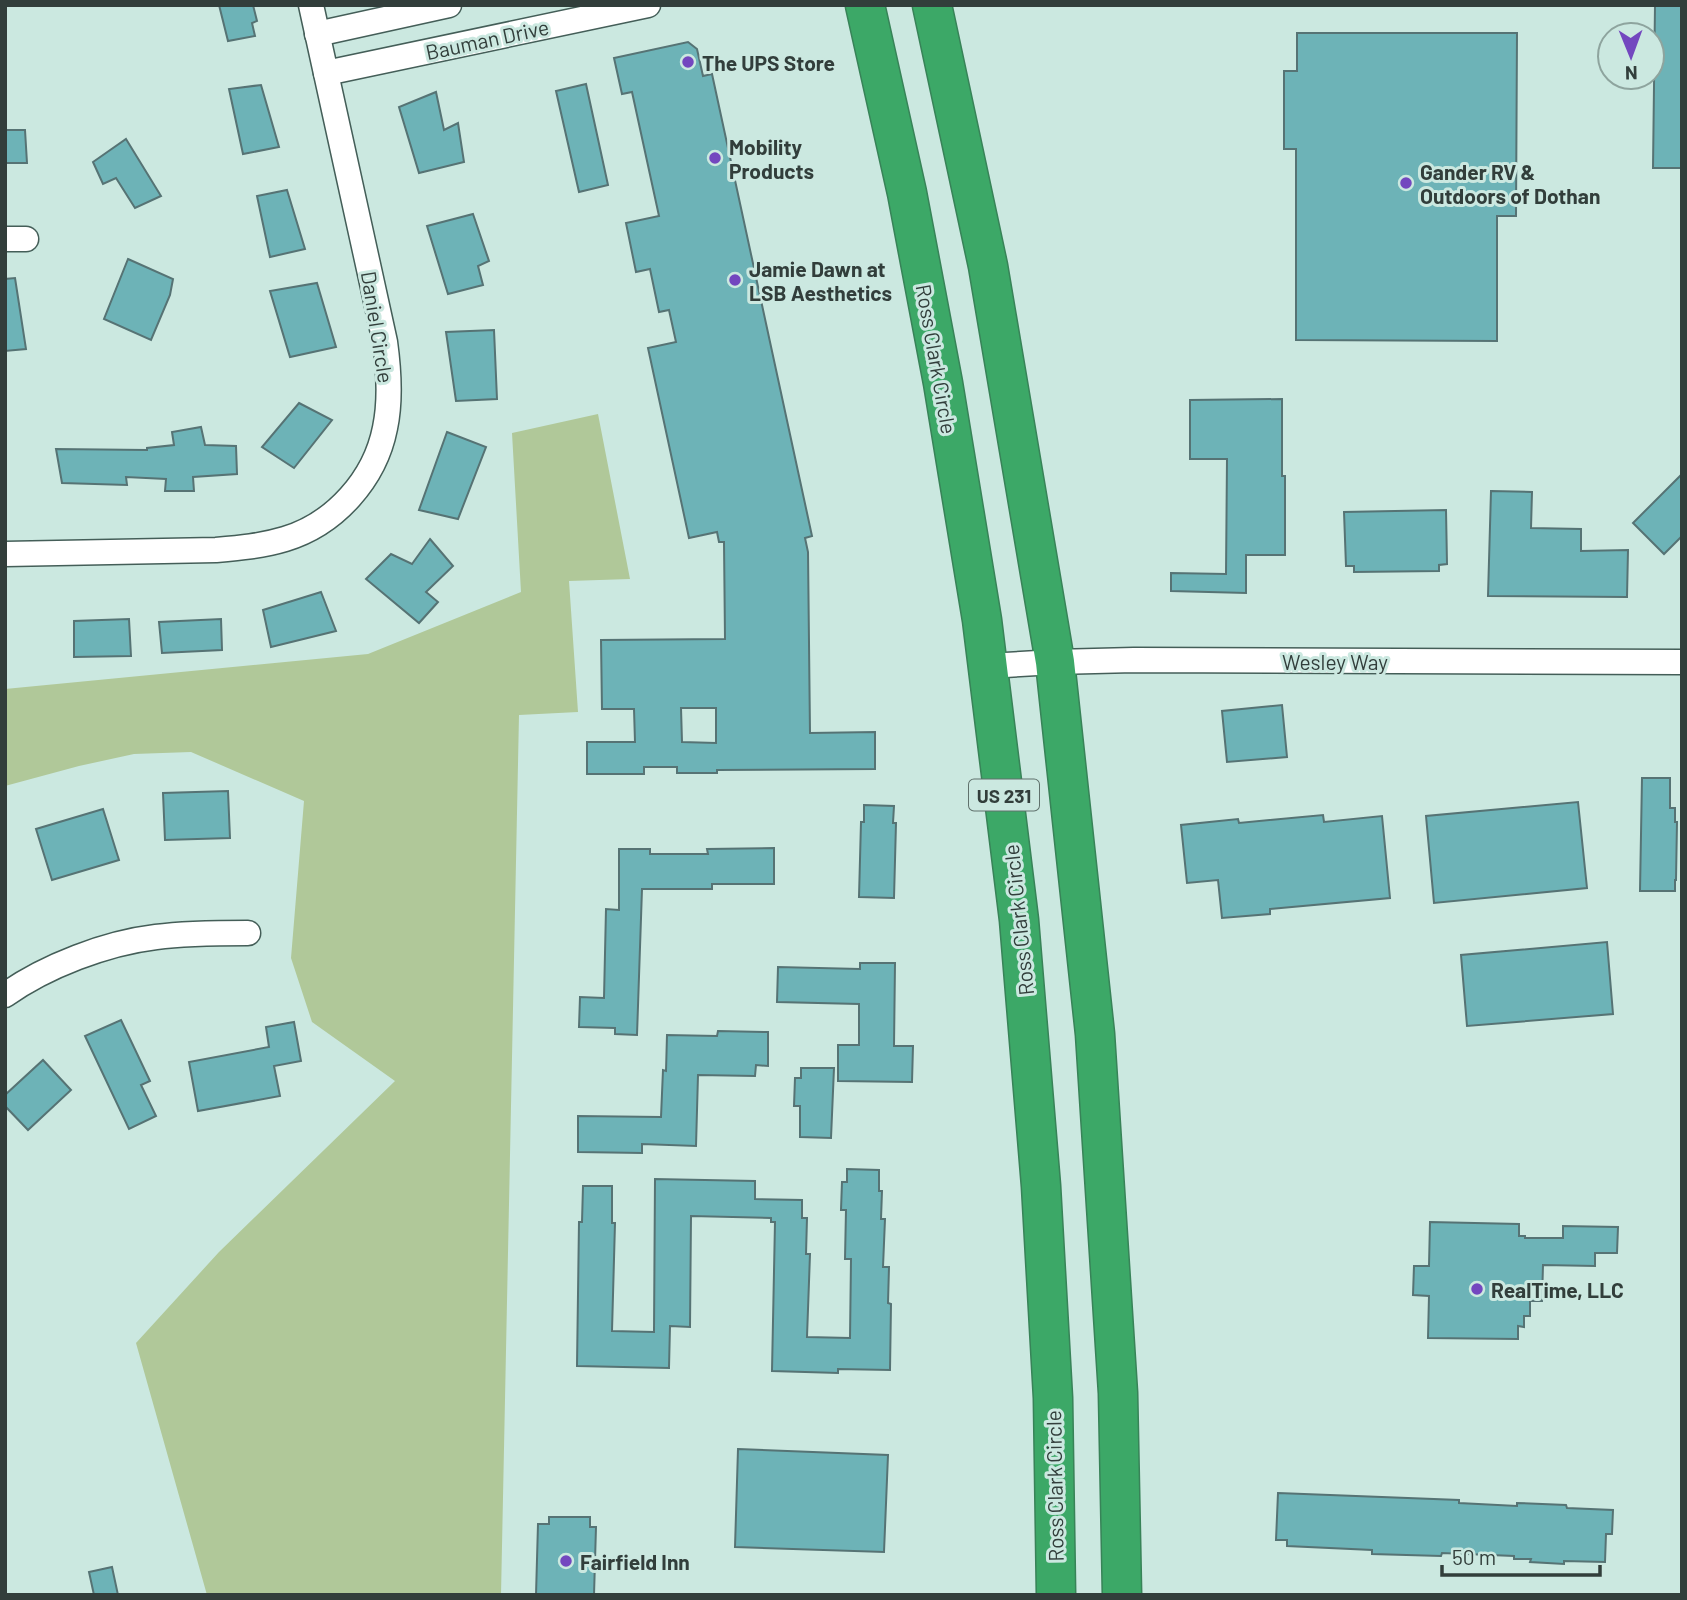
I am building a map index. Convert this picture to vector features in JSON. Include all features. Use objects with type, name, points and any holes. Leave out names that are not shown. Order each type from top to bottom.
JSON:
[{"type":"highway","name":"Ross Clark Circle","points":[[865,5],[907,193],[943,383],[982,620],[1019,920],[1041,1186],[1053,1398],[1056,1595]]},
{"type":"highway","name":"US 231","points":[[932,5],[988,266],[1055,662],[1095,1034],[1118,1393],[1122,1595]]},
{"type":"street","name":"Daniel Circle","points":[[5,555],[216,550],[272,542],[305,531],[326,519],[365,478],[382,443],[386,425],[388,368],[385,342],[311,5]]},
{"type":"street","name":"Bauman Drive","points":[[317,34],[449,5]]},
{"type":"street","name":"Bauman Drive","points":[[326,73],[648,5]]},
{"type":"street","name":"Wesley Way","points":[[988,666],[1175,660],[1682,662]]},
{"type":"street","points":[[5,995],[67,962],[126,942],[196,933],[248,933]]},
{"type":"green space","points":[[598,414],[630,579],[569,581],[578,712],[519,715],[501,1595],[207,1595],[136,1343],[219,1252],[395,1081],[312,1022],[291,958],[304,801],[191,752],[134,754],[5,786],[5,689],[368,654],[521,592],[512,433]]},
{"type":"building","points":[[219,5],[253,5],[257,21],[252,23],[255,36],[228,41]]},
{"type":"building","points":[[1655,5],[1682,5],[1682,168],[1653,168],[1654,91],[1666,91],[1666,21],[1655,21]]},
{"type":"building","name":"Gander RV & Outdoors of Dothan","points":[[1297,33],[1517,33],[1516,216],[1497,216],[1497,341],[1296,340],[1296,149],[1284,149],[1284,71],[1297,71]]},
{"type":"building","points":[[688,42],[697,49],[703,76],[712,74],[812,536],[805,538],[808,552],[810,733],[875,732],[875,769],[717,770],[717,773],[677,773],[677,767],[644,767],[644,774],[587,774],[587,742],[635,742],[634,709],[602,709],[601,640],[725,639],[724,542],[719,542],[717,532],[689,538],[648,348],[676,342],[669,310],[659,312],[650,269],[636,272],[626,223],[659,216],[632,92],[622,94],[614,58]],"holes":[[[681,708],[716,708],[716,743],[682,742]]]},
{"type":"building","points":[[586,84],[608,185],[579,192],[556,91]]},
{"type":"building","points":[[261,85],[279,147],[243,154],[229,89]]},
{"type":"building","points":[[436,92],[444,130],[458,123],[464,162],[419,173],[399,107]]},
{"type":"building","points":[[5,130],[25,130],[27,163],[5,163]]},
{"type":"building","points":[[126,139],[161,196],[135,208],[116,178],[103,184],[93,162]]},
{"type":"building","points":[[287,190],[305,249],[270,257],[257,196]]},
{"type":"building","points":[[473,214],[489,261],[478,266],[483,285],[448,294],[427,226]]},
{"type":"building","points":[[128,259],[173,279],[170,295],[151,340],[104,319]]},
{"type":"building","points":[[15,278],[26,349],[5,351],[5,279]]},
{"type":"building","points":[[317,283],[336,347],[290,357],[270,291]]},
{"type":"building","points":[[494,330],[497,399],[456,401],[446,332]]},
{"type":"building","points":[[1282,399],[1285,555],[1246,555],[1246,593],[1171,591],[1171,573],[1226,574],[1227,459],[1190,459],[1190,400]]},
{"type":"building","points":[[299,403],[332,420],[294,468],[262,447]]},
{"type":"building","points":[[201,427],[205,445],[236,446],[237,474],[193,477],[194,491],[165,491],[166,479],[126,477],[127,485],[62,483],[56,449],[147,450],[174,445],[172,432]]},
{"type":"building","points":[[447,432],[486,447],[458,519],[419,510]]},
{"type":"building","points":[[1682,474],[1682,536],[1664,554],[1633,523]]},
{"type":"building","points":[[1491,491],[1532,492],[1531,528],[1581,529],[1581,551],[1628,550],[1627,597],[1488,596]]},
{"type":"building","points":[[1446,510],[1447,564],[1439,565],[1439,571],[1354,572],[1354,566],[1346,566],[1344,512]]},
{"type":"building","points":[[430,539],[453,566],[426,592],[438,602],[419,623],[366,579],[391,554],[412,564]]},
{"type":"building","points":[[321,592],[336,631],[271,647],[263,610]]},
{"type":"building","points":[[129,619],[131,656],[74,657],[74,621]]},
{"type":"building","points":[[221,619],[222,650],[162,653],[159,622]]},
{"type":"building","points":[[1282,705],[1287,757],[1227,762],[1222,711]]},
{"type":"building","points":[[1642,778],[1670,778],[1670,808],[1675,808],[1677,822],[1675,891],[1640,891]]},
{"type":"building","points":[[228,791],[230,838],[165,840],[163,793]]},
{"type":"building","points":[[1578,802],[1587,888],[1434,903],[1426,816]]},
{"type":"building","points":[[864,805],[894,806],[894,898],[859,897]]},
{"type":"building","points":[[103,809],[119,860],[52,880],[36,829]]},
{"type":"building","points":[[1323,815],[1324,822],[1382,816],[1390,898],[1270,909],[1270,914],[1222,918],[1218,880],[1187,883],[1181,825]]},
{"type":"building","points":[[774,848],[774,884],[712,884],[712,889],[642,889],[637,1035],[615,1034],[615,1028],[579,1027],[580,997],[604,998],[606,909],[619,910],[619,849],[650,849],[650,854],[708,854],[707,849]]},
{"type":"building","points":[[1607,942],[1613,1014],[1467,1026],[1461,955]]},
{"type":"building","points":[[860,963],[895,963],[894,1046],[913,1046],[912,1082],[838,1081],[838,1045],[859,1045],[859,1004],[777,1002],[778,967],[860,969]]},
{"type":"building","points":[[121,1020],[150,1081],[141,1085],[156,1116],[129,1129],[85,1036]]},
{"type":"building","points":[[294,1022],[301,1061],[274,1066],[280,1096],[198,1111],[189,1062],[269,1047],[266,1027]]},
{"type":"building","points":[[718,1031],[768,1032],[768,1066],[756,1065],[755,1076],[698,1075],[696,1146],[642,1144],[642,1153],[578,1152],[578,1116],[661,1117],[667,1035],[717,1036]]},
{"type":"building","points":[[43,1060],[71,1090],[28,1130],[5,1106],[5,1095]]},
{"type":"building","points":[[801,1068],[834,1068],[831,1138],[800,1137],[800,1106],[794,1106],[795,1078],[801,1078]]},
{"type":"building","points":[[847,1169],[879,1170],[879,1191],[882,1191],[881,1219],[885,1219],[883,1267],[889,1267],[890,1370],[838,1369],[838,1373],[772,1371],[775,1222],[771,1222],[771,1218],[691,1216],[690,1327],[670,1326],[669,1368],[577,1366],[579,1222],[582,1222],[583,1186],[612,1186],[612,1223],[615,1223],[612,1331],[654,1332],[655,1179],[755,1181],[755,1199],[802,1200],[802,1218],[807,1218],[806,1254],[810,1254],[807,1337],[850,1338],[851,1259],[845,1259],[846,1210],[841,1210],[842,1182],[847,1182]]},
{"type":"building","points":[[1430,1222],[1519,1224],[1519,1236],[1525,1238],[1563,1238],[1563,1226],[1618,1227],[1617,1253],[1595,1253],[1595,1266],[1543,1265],[1542,1301],[1530,1301],[1530,1316],[1524,1316],[1524,1327],[1518,1326],[1518,1339],[1428,1338],[1429,1296],[1413,1295],[1414,1266],[1429,1266]]},
{"type":"building","points":[[738,1449],[888,1455],[884,1552],[735,1547]]},
{"type":"building","points":[[1278,1493],[1459,1500],[1459,1503],[1517,1506],[1517,1503],[1566,1505],[1567,1508],[1613,1510],[1612,1534],[1606,1534],[1605,1562],[1564,1561],[1564,1564],[1530,1562],[1531,1559],[1514,1559],[1514,1556],[1372,1554],[1372,1550],[1287,1546],[1287,1540],[1276,1540]]},
{"type":"building","name":"Fairfield Inn","points":[[549,1517],[590,1517],[590,1527],[596,1527],[594,1595],[536,1595],[538,1524],[549,1524]]},
{"type":"building","points":[[112,1567],[118,1595],[94,1595],[89,1572]]},
{"type":"place","name":"The UPS Store","points":[[688,62]]},
{"type":"place","name":"Mobility Products","points":[[715,158]]},
{"type":"place","name":"Gander RV & Outdoors of Dothan","points":[[1406,183]]},
{"type":"place","name":"Jamie Dawn at LSB Aesthetics","points":[[735,280]]},
{"type":"place","name":"RealTime, LLC","points":[[1477,1289]]},
{"type":"place","name":"Fairfield Inn","points":[[566,1561]]}]
